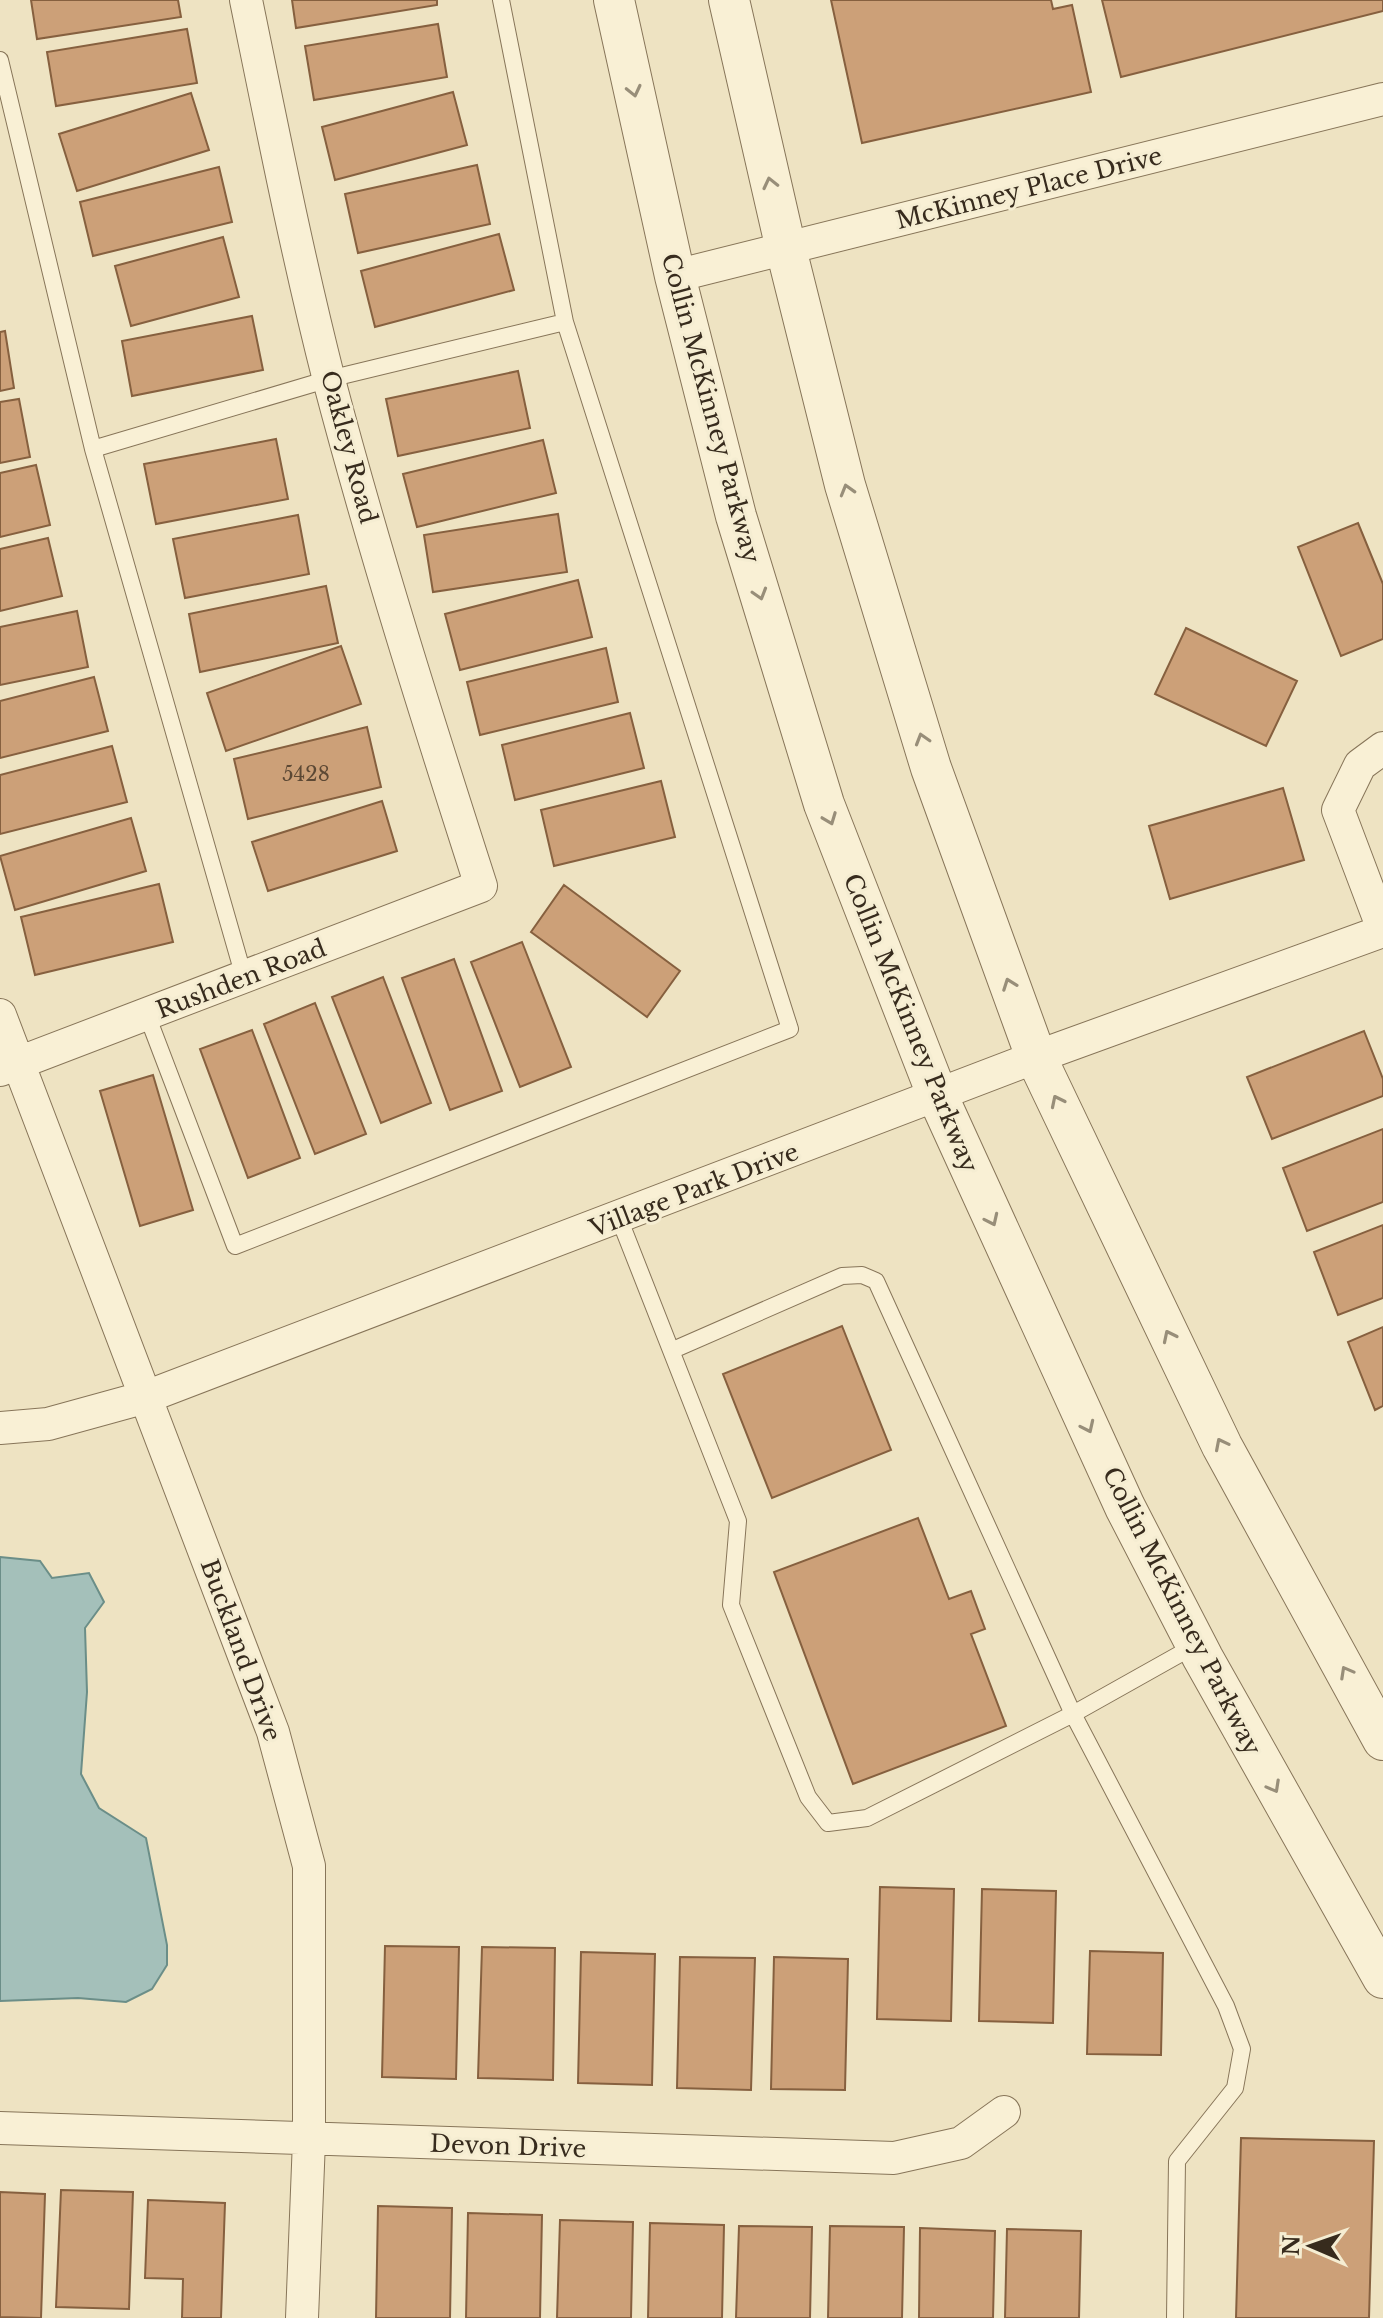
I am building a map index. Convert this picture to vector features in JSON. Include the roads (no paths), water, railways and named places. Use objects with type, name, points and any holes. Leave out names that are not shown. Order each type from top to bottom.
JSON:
[{"type":"street","name":"Oakley Road","points":[[246,0],[284,188],[329,379],[402,640],[481,886]]},
{"type":"street","name":"Collin McKinney Parkway","points":[[614,0],[675,276],[736,516],[824,804],[938,1097],[1125,1507],[1196,1645],[1383,1978]]},
{"type":"street","points":[[729,0],[786,249],[845,485],[931,768],[1036,1057],[1222,1446],[1383,1740]]},
{"type":"street","name":"McKinney Place Drive","points":[[675,276],[1383,99]]},
{"type":"street","points":[[1383,748],[1360,765],[1338,810],[1383,930]]},
{"type":"street","name":"Rushden Road","points":[[8,1068],[481,886]]},
{"type":"street","name":"Village Park Drive","points":[[0,1428],[48,1424],[146,1397],[1036,1057],[1383,930]]},
{"type":"street","name":"Buckland Drive","points":[[0,1015],[8,1068],[146,1397],[273,1732],[309,1866],[309,2140],[302,2318]]},
{"type":"street","name":"Devon Drive","points":[[0,2128],[894,2158],[961,2143],[1004,2112]]},
{"type":"lane","points":[[147,1015],[235,1246],[790,1029],[565,322],[501,0]]},
{"type":"lane","points":[[0,60],[93,449],[244,977]]},
{"type":"lane","points":[[93,449],[329,379],[565,322]]},
{"type":"lane","points":[[619,1218],[738,1521],[731,1605],[808,1797],[828,1823],[867,1818],[1073,1714],[1196,1645]]},
{"type":"lane","points":[[673,1350],[842,1276],[862,1275],[876,1281],[1073,1714],[1226,2006],[1242,2049],[1235,2088],[1177,2161],[1175,2318]]},
{"type":"water","points":[[0,1557],[40,1561],[52,1578],[89,1573],[104,1602],[85,1628],[87,1692],[81,1774],[99,1808],[146,1838],[167,1945],[167,1965],[152,1989],[126,2002],[78,1998],[0,2001]]}]
